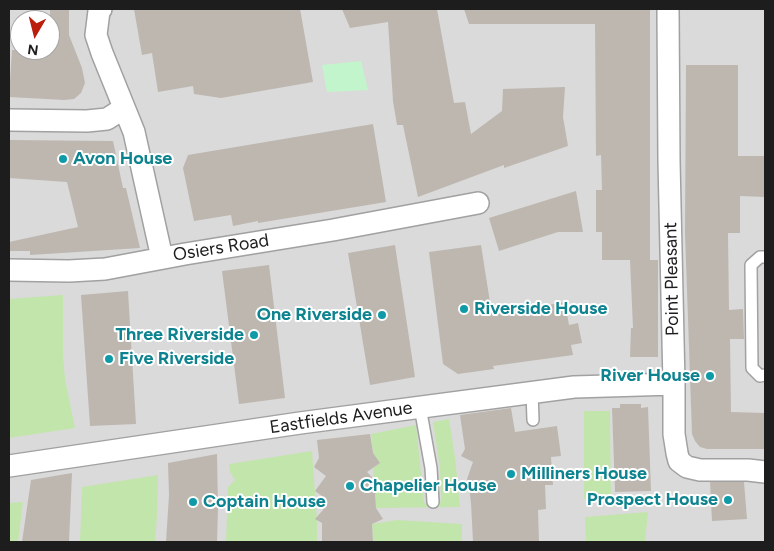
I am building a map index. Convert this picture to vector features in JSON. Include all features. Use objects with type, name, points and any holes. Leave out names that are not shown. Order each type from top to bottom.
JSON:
[{"type":"street","name":"Osiers Road","points":[[101,9],[99,11],[96,35],[134,132],[162,258],[333,230],[478,203]]},
{"type":"street","name":"Point Pleasant","points":[[668,9],[674,434],[679,461],[687,467],[700,470],[765,472]]},
{"type":"street","points":[[9,120],[87,121],[106,119],[124,108]]},
{"type":"street","points":[[9,270],[69,271],[105,269],[162,258]]},
{"type":"street","name":"Eastfields Avenue","points":[[9,466],[291,424],[532,392],[574,387],[674,384]]},
{"type":"lane","points":[[765,257],[760,257],[751,265],[751,274],[752,368],[760,376],[765,375]]},
{"type":"lane","points":[[532,392],[533,420]]},
{"type":"lane","points":[[420,407],[431,468],[433,502]]},
{"type":"shaded area","points":[[9,9],[765,9],[765,542],[9,542]]},
{"type":"green space","points":[[361,61],[368,90],[327,92],[322,65]]},
{"type":"green space","points":[[63,295],[65,379],[75,428],[9,438],[9,299]]},
{"type":"green space","points":[[584,411],[610,411],[611,499],[584,499]]},
{"type":"green space","points":[[449,419],[460,507],[376,508],[375,494],[382,488],[374,480],[373,468],[380,463],[373,453],[371,434],[416,425],[424,503],[441,501],[440,468],[433,422]]},
{"type":"green space","points":[[312,451],[317,542],[226,542],[228,487],[235,480],[230,472],[229,464]]},
{"type":"green space","points":[[158,475],[155,542],[80,542],[82,487]]},
{"type":"green space","points":[[23,502],[18,542],[9,542],[9,503]]},
{"type":"green space","points":[[648,512],[645,542],[586,542],[585,517]]},
{"type":"green space","points":[[397,520],[462,524],[462,542],[373,542],[372,524]]},
{"type":"building","points":[[69,9],[69,35],[82,68],[85,83],[81,93],[74,99],[64,100],[9,97],[11,60],[60,60],[60,10],[50,10]]},
{"type":"building","points":[[134,9],[300,9],[313,82],[221,98],[194,94],[193,86],[158,92],[152,53],[142,55]]},
{"type":"building","points":[[342,9],[437,9],[454,103],[465,102],[471,134],[502,111],[503,89],[565,87],[563,117],[568,146],[504,168],[504,165],[418,197],[403,125],[397,125],[393,101],[388,22],[350,28]]},
{"type":"building","points":[[464,9],[650,9],[650,260],[658,260],[658,357],[630,357],[631,328],[633,328],[630,260],[602,260],[602,232],[596,232],[596,190],[602,190],[601,155],[596,156],[595,24],[469,24]]},
{"type":"building","points":[[686,65],[738,65],[738,156],[765,156],[765,197],[740,196],[740,233],[728,233],[729,310],[743,309],[744,339],[730,339],[731,412],[765,413],[765,449],[707,449],[700,447],[692,434],[685,233]]},
{"type":"building","points":[[373,124],[386,202],[233,226],[231,215],[194,221],[183,168],[188,155]]},
{"type":"building","points":[[9,140],[113,141],[123,188],[126,188],[140,248],[30,255],[30,251],[9,251],[9,242],[78,227],[67,182],[9,178]]},
{"type":"building","points":[[576,191],[583,232],[558,232],[499,251],[489,218]]},
{"type":"building","name":"One Riverside","points":[[395,245],[415,377],[370,385],[348,253]]},
{"type":"building","name":"Riverside House","points":[[481,245],[492,315],[565,302],[569,325],[578,323],[582,343],[571,345],[573,355],[493,366],[494,369],[458,374],[443,364],[429,252]]},
{"type":"building","name":"Three Riverside","points":[[269,265],[285,398],[239,404],[222,271]]},
{"type":"building","name":"Five Riverside","points":[[128,291],[136,424],[90,426],[81,295]]},
{"type":"building","points":[[620,404],[641,404],[641,408],[648,407],[651,491],[615,492],[612,408],[620,408]]},
{"type":"building","name":"Milliners House","points":[[511,408],[515,432],[557,426],[561,456],[551,457],[553,485],[545,485],[546,509],[538,510],[539,542],[473,542],[471,503],[467,479],[473,462],[461,456],[465,449],[460,415]]},
{"type":"building","name":"Chapelier House","points":[[370,434],[373,453],[380,463],[367,472],[382,488],[375,494],[376,508],[383,519],[372,524],[373,542],[322,542],[322,523],[315,519],[323,510],[322,496],[315,491],[326,476],[314,467],[319,458],[317,440]]},
{"type":"building","name":"Coptain House","points":[[217,454],[217,542],[166,542],[169,495],[168,463]]},
{"type":"building","points":[[72,473],[69,542],[22,542],[31,480]]},
{"type":"building","name":"Prospect House","points":[[710,482],[744,482],[747,519],[712,521]]},
{"type":"place","name":"Avon House","points":[[63,159]]},
{"type":"place","name":"Riverside House","points":[[464,309]]},
{"type":"place","name":"One Riverside","points":[[382,315]]},
{"type":"place","name":"Three Riverside","points":[[254,335]]},
{"type":"place","name":"Five Riverside","points":[[109,359]]},
{"type":"place","name":"River House","points":[[710,376]]},
{"type":"place","name":"Milliners House","points":[[511,474]]},
{"type":"place","name":"Chapelier House","points":[[350,486]]},
{"type":"place","name":"Prospect House","points":[[728,500]]},
{"type":"place","name":"Coptain House","points":[[193,502]]}]
